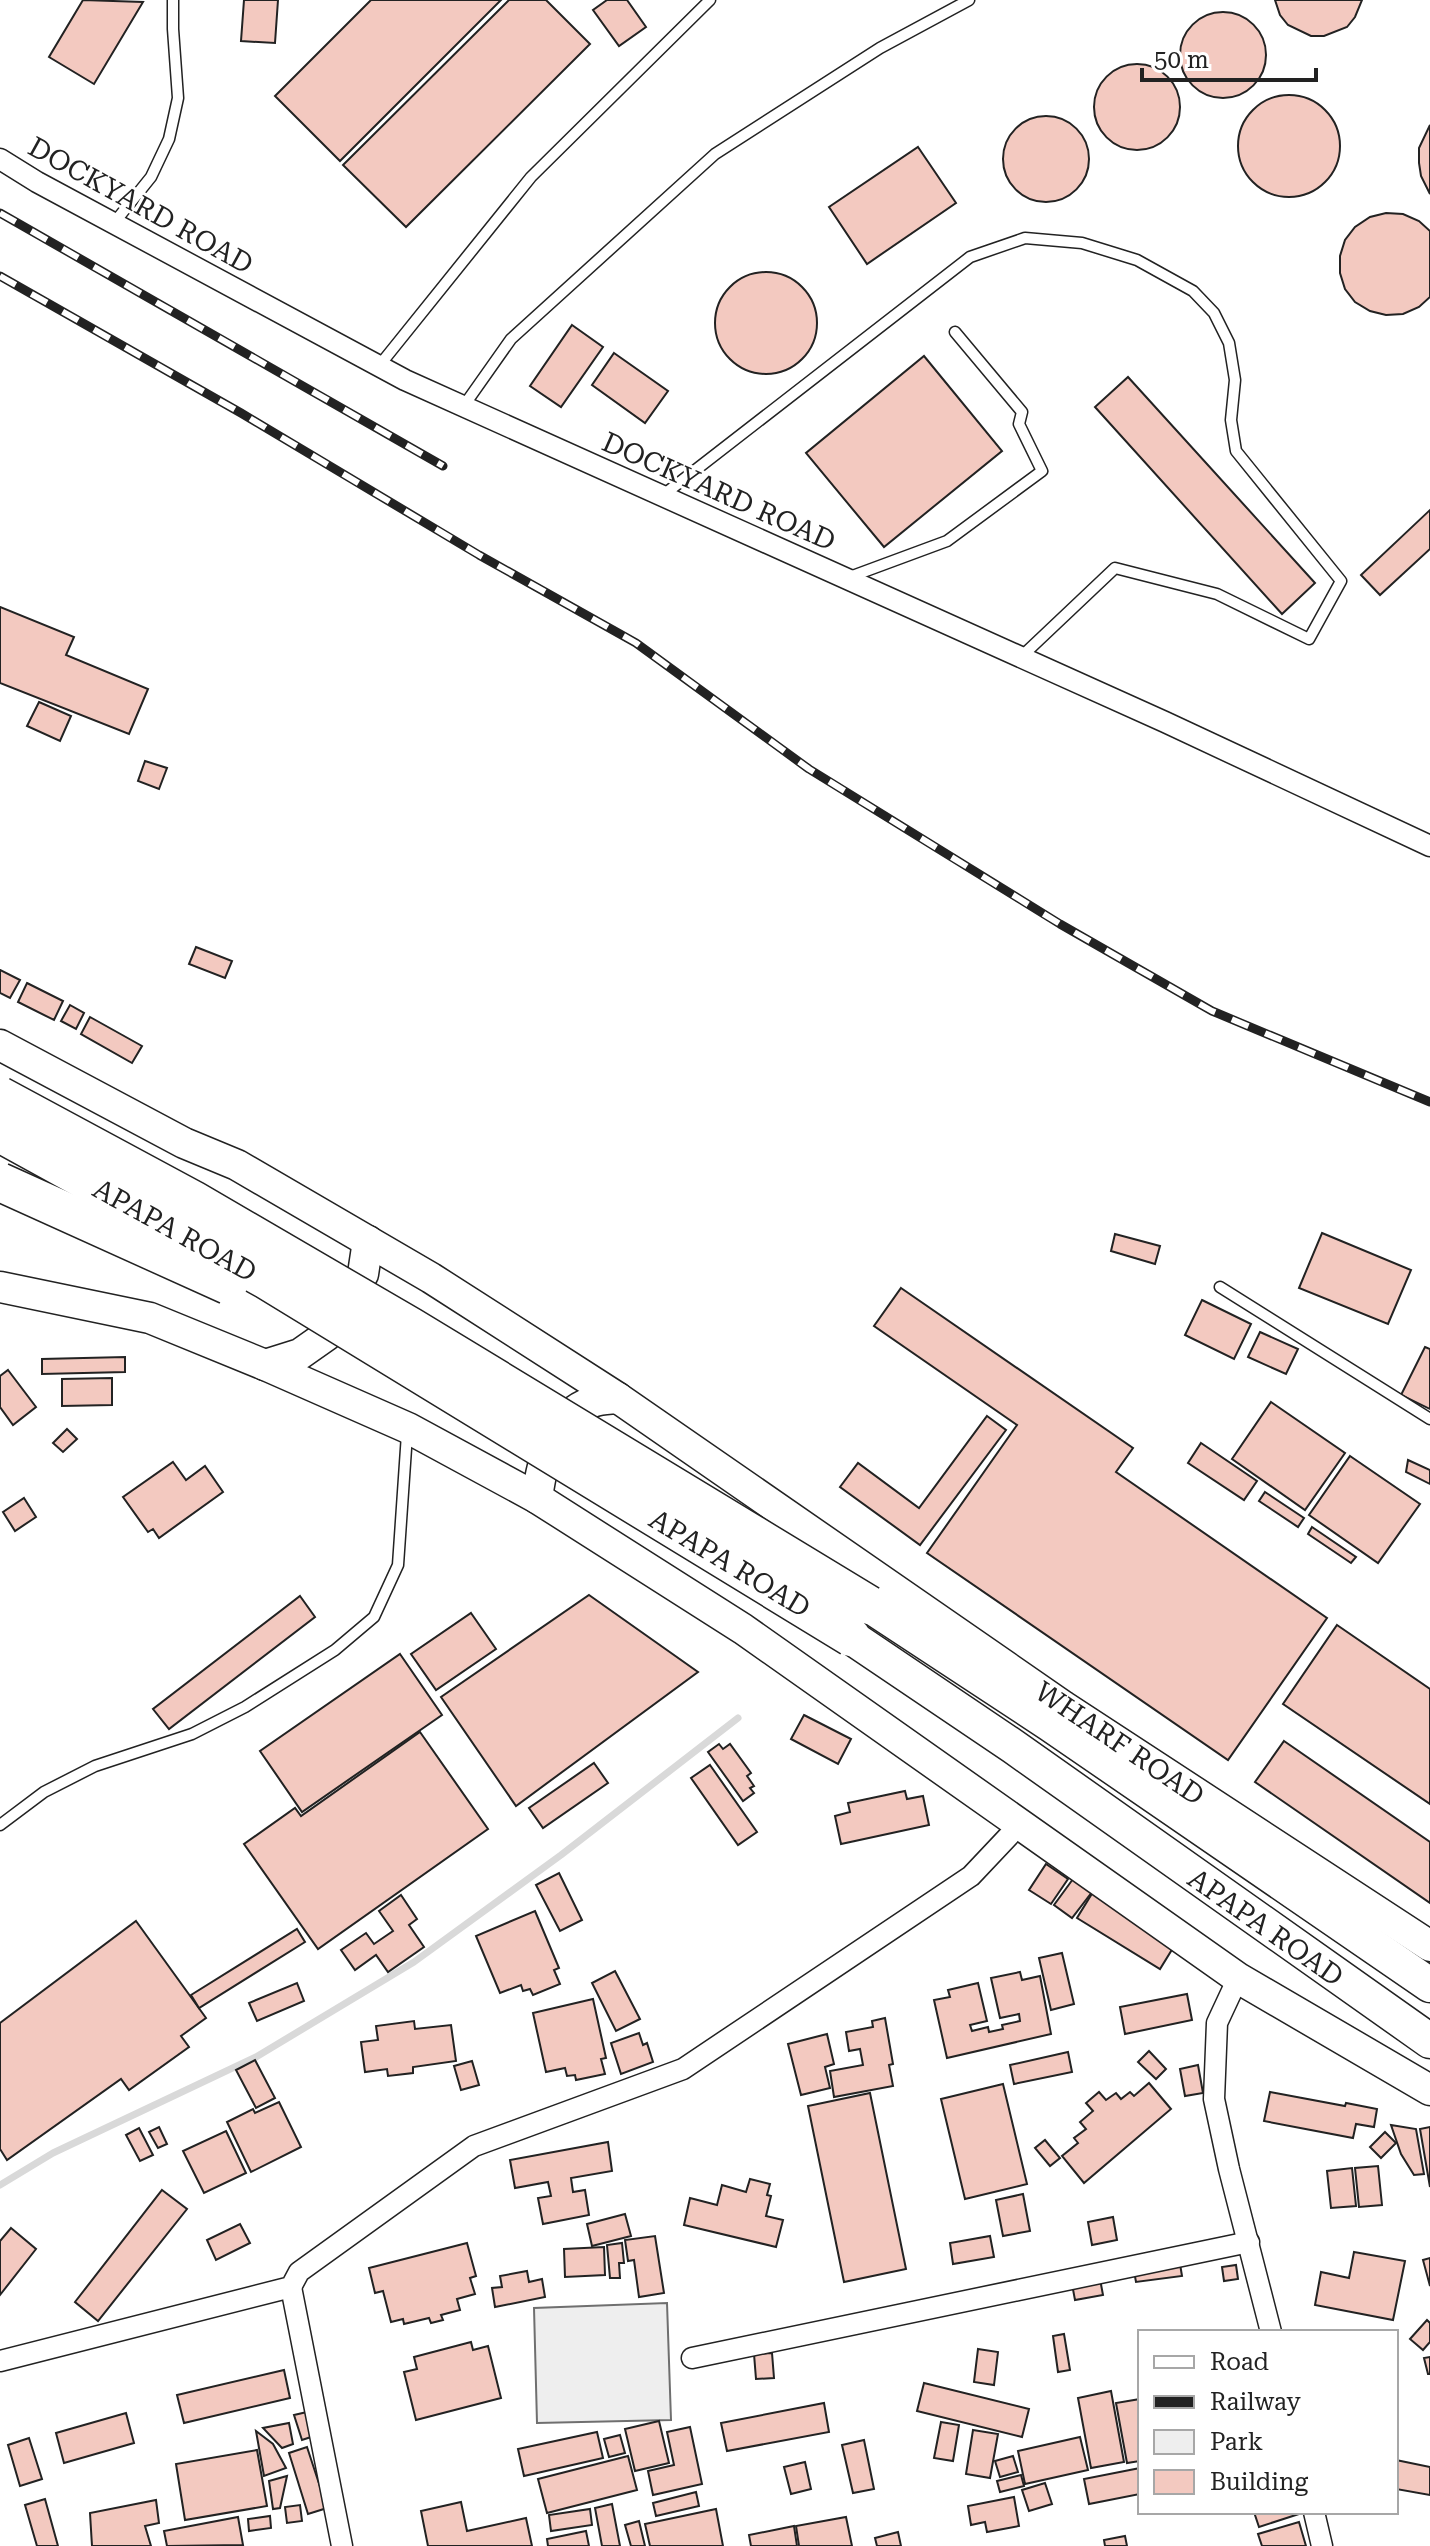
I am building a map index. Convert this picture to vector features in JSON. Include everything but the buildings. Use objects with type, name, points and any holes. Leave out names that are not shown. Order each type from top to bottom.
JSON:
[{"type":"highway","name":"APAPA ROAD","points":[[0,1096],[193,1200],[411,1327],[860,1621]]},
{"type":"highway","name":"APAPA ROAD","points":[[0,1133],[265,1279],[423,1375],[860,1621]]},
{"type":"highway","points":[[0,1182],[423,1375]]},
{"type":"main road","name":"APAPA ROAD","points":[[860,1621],[1050,1724],[1430,1985]]},
{"type":"main road","name":"APAPA ROAD","points":[[860,1621],[1014,1747],[1430,2041]]},
{"type":"street","name":"DOCKYARD ROAD","points":[[0,159],[379,366],[463,407],[846,578],[1430,846]]},
{"type":"street","name":"WHARF ROAD","points":[[0,1045],[184,1143],[237,1165],[431,1278],[618,1398],[1063,1706],[1430,1946]]},
{"type":"street","points":[[265,1365],[300,1354],[327,1335],[363,1274],[368,1241]]},
{"type":"street","points":[[0,1287],[150,1318],[408,1428],[537,1498],[743,1629],[1238,1978],[1430,2090]]},
{"type":"street","points":[[537,1498],[542,1464],[555,1433],[574,1412],[592,1402],[618,1398]]},
{"type":"street","points":[[342,2546],[291,2287],[299,2272],[474,2146],[683,2069],[971,1876],[1021,1823]]},
{"type":"street","points":[[1238,1978],[1217,2023],[1214,2099],[1271,2330]]},
{"type":"street","points":[[692,2358],[1249,2242]]},
{"type":"street","points":[[0,2361],[291,2287]]},
{"type":"street","points":[[1314,2514],[1322,2546]]},
{"type":"lane","points":[[114,223],[151,177],[169,139],[178,98],[173,0]]},
{"type":"lane","points":[[379,366],[531,177],[710,0]]},
{"type":"lane","points":[[463,407],[511,339],[715,154],[880,48],[969,0]]},
{"type":"lane","points":[[662,496],[970,257],[1025,238],[1082,243],[1137,260],[1193,291],[1214,313],[1229,343],[1235,380],[1231,420],[1236,451],[1341,581],[1309,639],[1217,594],[1115,568],[1020,657]]},
{"type":"lane","points":[[846,578],[947,541],[1042,471],[1019,424],[1022,412],[955,332]]},
{"type":"lane","points":[[1220,1287],[1430,1419]]},
{"type":"lane","points":[[0,1825],[44,1792],[95,1766],[192,1734],[245,1707],[335,1650],[374,1617],[398,1565],[408,1428]]},
{"type":"green space","points":[[667,2303],[671,2420],[537,2423],[534,2308]]},
{"type":"waterway","points":[[0,2185],[53,2153],[256,2057],[414,1962],[561,1855],[738,1718]]},
{"type":"railway","points":[[0,213],[443,466]]},
{"type":"railway","points":[[0,276],[636,643],[809,769],[1060,924],[1212,1011],[1430,1102]]}]
